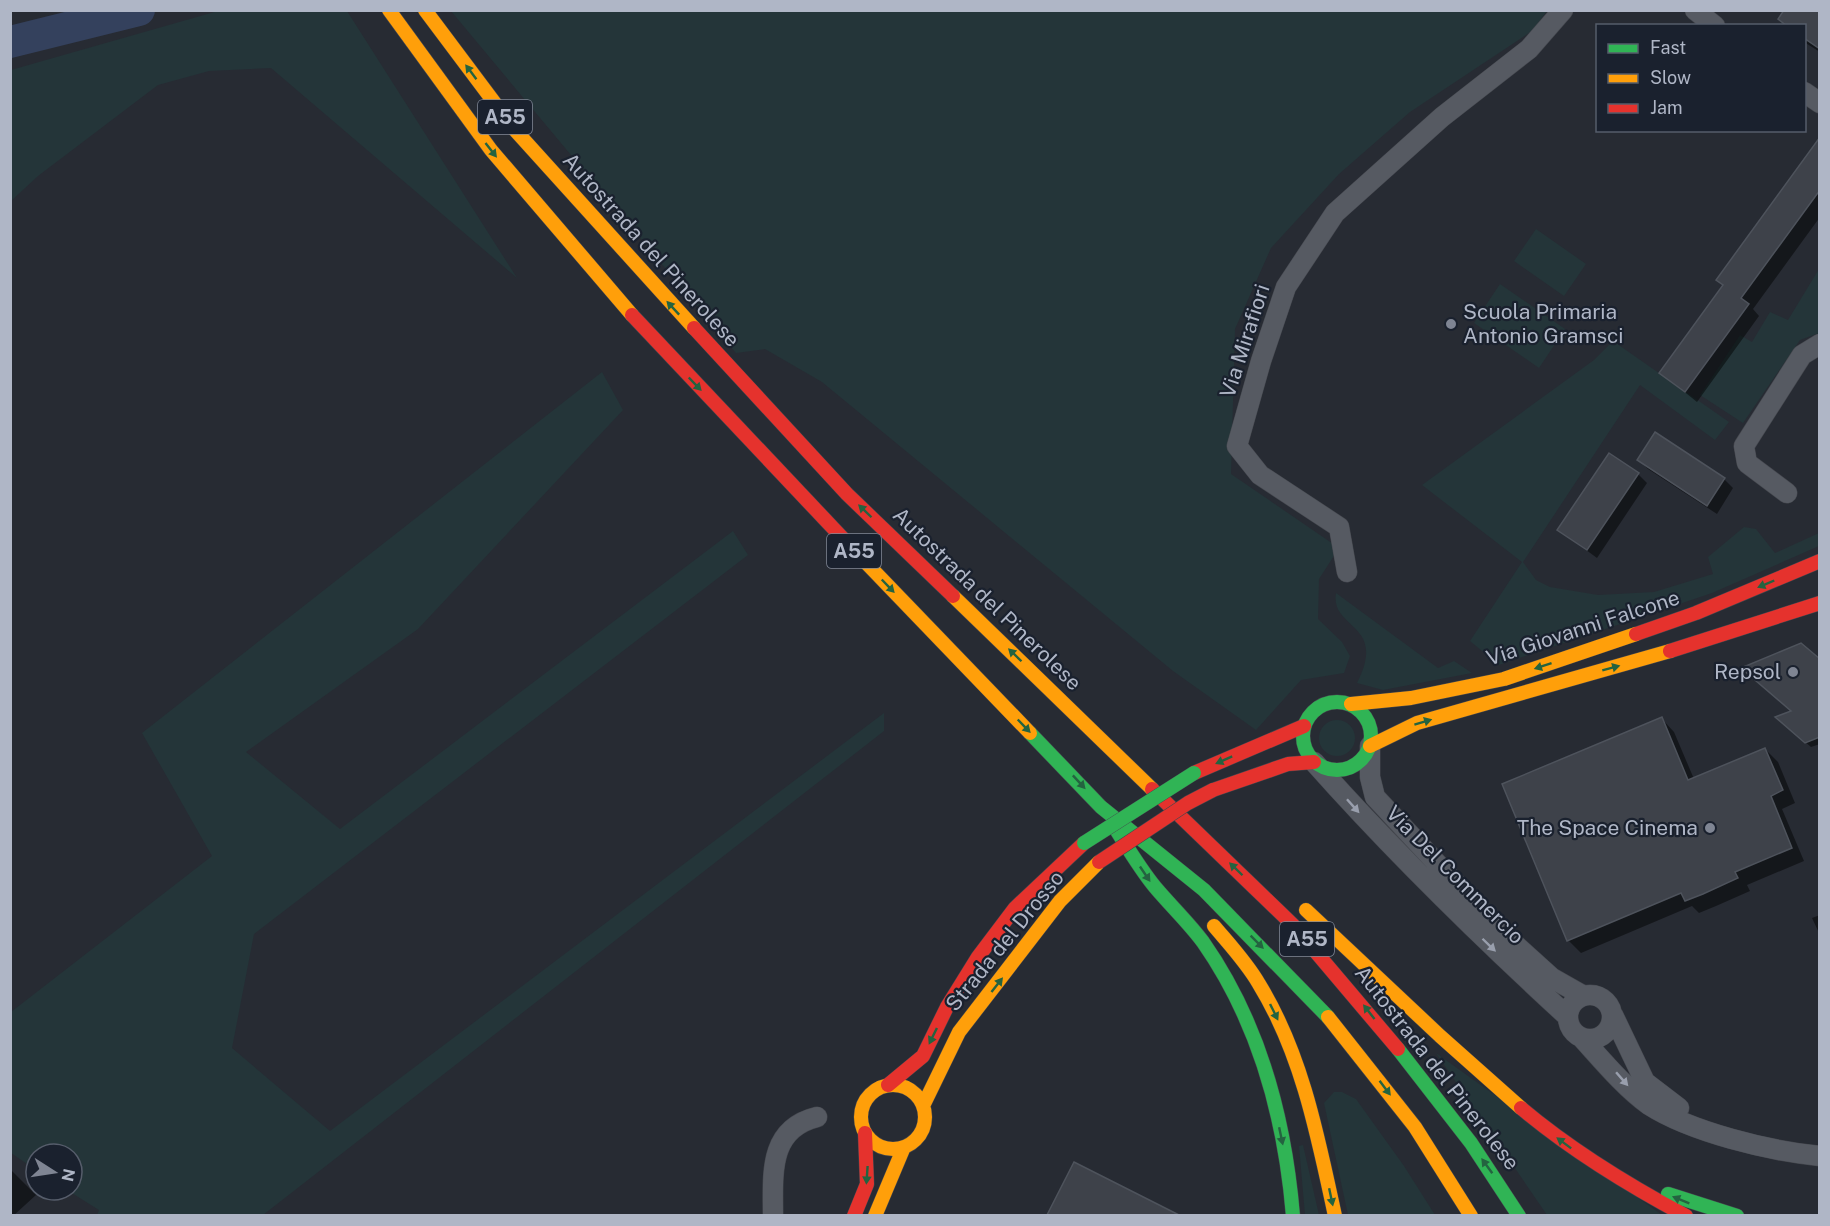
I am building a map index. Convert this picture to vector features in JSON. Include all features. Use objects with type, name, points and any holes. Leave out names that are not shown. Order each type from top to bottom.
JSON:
[{"type":"main road","name":"A55","points":[[389,10],[491,150],[655,342],[1101,807],[1204,890],[1333,1022],[1415,1127],[1472,1215]]},
{"type":"main road","name":"Autostrada del Pinerolese","points":[[425,10],[515,130],[651,284],[848,494],[1293,925],[1346,982],[1446,1109],[1503,1188],[1519,1215]]},
{"type":"main road","name":"Via Giovanni Falcone","points":[[1304,726],[1313,711],[1320,706],[1336,702],[1351,705],[1370,700],[1411,698],[1504,679],[1695,613],[1820,561]]},
{"type":"main road","name":"Via Giovanni Falcone","points":[[1314,762],[1334,770],[1345,770],[1364,757],[1370,746],[1417,723],[1649,658],[1820,603]]},
{"type":"main road","points":[[1057,696],[1203,818]]},
{"type":"main road","points":[[1351,705],[1368,722],[1370,746]]},
{"type":"main road","points":[[1304,726],[1304,746],[1314,762]]},
{"type":"main road","name":"Strada del Drosso","points":[[888,1085],[923,1056],[953,997],[978,957],[1015,908],[1084,843],[1194,773],[1304,726]]},
{"type":"main road","name":"Strada del Drosso","points":[[923,1106],[959,1032],[1060,901],[1099,862],[1188,802],[1213,790],[1288,764],[1314,762]]},
{"type":"main road","points":[[1101,807],[1174,883]]},
{"type":"main road","points":[[1101,807],[1149,880],[1203,942],[1237,1005],[1268,1079],[1285,1155],[1293,1215]]},
{"type":"main road","points":[[1300,904],[1509,1098],[1582,1156],[1636,1191],[1686,1215]]},
{"type":"main road","points":[[1206,917],[1250,970],[1264,991],[1287,1041],[1314,1127],[1335,1215]]},
{"type":"main road","points":[[854,1215],[867,1184],[865,1132],[862,1124],[863,1106],[873,1092],[888,1085],[905,1087],[912,1091],[923,1106],[923,1125],[919,1134],[904,1146],[894,1149],[878,1145],[865,1132]]},
{"type":"main road","points":[[874,1215],[904,1146]]},
{"type":"main road","points":[[1582,1156],[1683,1201],[1737,1215]]},
{"type":"street","name":"Via Mirafiori","points":[[1347,572],[1339,527],[1260,475],[1237,446],[1261,361],[1286,287],[1335,213],[1442,117],[1529,49],[1563,10]]},
{"type":"street","points":[[1695,10],[1712,24]]},
{"type":"street","points":[[1806,93],[1820,103]]},
{"type":"street","points":[[1787,493],[1747,463],[1744,446],[1802,355],[1820,344]]},
{"type":"street","name":"Via Del Commercio","points":[[1370,746],[1370,777],[1375,797],[1382,806],[1507,938],[1552,978],[1582,995]]},
{"type":"street","name":"Via Del Commercio","points":[[1314,762],[1418,874],[1516,971],[1568,1016]]},
{"type":"street","points":[[1752,1142],[1671,1103],[1645,1082],[1604,998],[1590,994],[1582,995],[1574,1001],[1568,1016],[1570,1026],[1626,1085],[1649,1104],[1699,1128],[1752,1142],[1820,1156]]},
{"type":"street","points":[[1581,1037],[1596,1039],[1604,1035],[1612,1023],[1613,1015]]},
{"type":"street","points":[[772,1215],[773,1167],[779,1148],[788,1131],[801,1120],[817,1118]]},
{"type":"shaded area","points":[[218,11],[347,11],[517,278],[271,68],[209,71],[158,85],[38,176],[11,201],[11,70]]},
{"type":"shaded area","points":[[451,11],[1547,11],[1532,31],[1410,112],[1339,174],[1271,248],[1235,329],[1231,474],[1339,548],[1319,579],[1318,619],[1342,642],[1350,656],[1344,673],[1301,680],[1256,730],[1173,671],[822,382],[765,349],[736,353]]},
{"type":"shaded area","points":[[1536,229],[1586,264],[1564,296],[1514,261]]},
{"type":"shaded area","points":[[1819,269],[1819,333],[1800,340],[1743,423],[1700,395],[1740,335],[1752,342],[1770,312],[1788,320]]},
{"type":"shaded area","points":[[1500,284],[1565,329],[1539,368],[1474,323]]},
{"type":"shaded area","points":[[1613,341],[1729,422],[1715,440],[1640,385],[1523,562],[1536,580],[1550,587],[1598,595],[1654,592],[1713,574],[1708,557],[1744,527],[1756,529],[1775,553],[1819,533],[1819,546],[1712,593],[1499,665],[1470,641],[1522,562],[1422,485],[1594,360]]},
{"type":"shaded area","points":[[602,372],[623,410],[418,629],[246,752],[340,829],[733,531],[748,555],[254,934],[232,1048],[330,1131],[884,713],[884,731],[263,1215],[97,1215],[99,1210],[84,1201],[84,1142],[24,1142],[24,1162],[11,1153],[11,1012],[212,856],[142,733]]},
{"type":"shaded area","points":[[1336,593],[1438,668],[1454,661],[1472,673],[1383,690],[1357,683],[1365,663],[1366,648],[1362,637],[1336,605]]},
{"type":"shaded area","points":[[1337,720],[1350,725],[1355,738],[1350,751],[1337,756],[1324,751],[1319,738],[1324,725]]},
{"type":"shaded area","points":[[1436,1053],[1662,1215],[1547,1215]]},
{"type":"shaded area","points":[[1334,1092],[1342,1092],[1356,1099],[1404,1166],[1435,1215],[1348,1215],[1324,1103]]},
{"type":"shaded area","points":[[1303,1145],[1319,1215],[1305,1215],[1299,1146]]},
{"type":"building","points":[[1784,10],[1820,10],[1820,49],[1806,39],[1806,24],[1784,24],[1778,19]]},
{"type":"building","points":[[1820,137],[1820,190],[1741,298],[1749,304],[1685,392],[1659,373],[1723,285],[1716,280]]},
{"type":"building","points":[[1655,432],[1725,478],[1707,506],[1637,460]]},
{"type":"building","points":[[1609,453],[1639,473],[1587,550],[1557,530]]},
{"type":"building","points":[[1801,643],[1820,659],[1820,737],[1805,743],[1775,717],[1791,711],[1741,668]]},
{"type":"building","name":"The Space Cinema","points":[[1662,717],[1688,780],[1765,748],[1783,790],[1771,796],[1792,848],[1735,872],[1738,878],[1703,894],[1685,901],[1681,893],[1567,941],[1502,784]]},
{"type":"building","points":[[1074,1162],[1179,1215],[1047,1215]]},
{"type":"waterway","points":[[10,42],[139,10]]},
{"type":"traffic: fast","points":[[1344,702],[1356,708],[1365,717],[1371,729],[1371,736],[1369,749],[1361,760],[1344,770],[1330,770],[1313,760],[1305,749],[1303,729],[1313,712],[1324,704],[1344,702]]},
{"type":"traffic: fast","points":[[1030,733],[1101,807],[1204,890],[1328,1017]]},
{"type":"traffic: fast","points":[[1084,843],[1194,773]]},
{"type":"traffic: fast","points":[[1117,831],[1150,880],[1203,942],[1240,1005],[1266,1073],[1276,1108],[1293,1216]]},
{"type":"traffic: fast","points":[[1398,1049],[1471,1143],[1519,1216]]},
{"type":"traffic: fast","points":[[1668,1194],[1737,1216]]},
{"type":"traffic: slow","points":[[389,10],[491,150],[632,315]]},
{"type":"traffic: slow","points":[[425,10],[515,130],[694,328]]},
{"type":"traffic: slow","points":[[850,546],[1030,733]]},
{"type":"traffic: slow","points":[[953,596],[1152,789]]},
{"type":"traffic: slow","points":[[1351,704],[1411,698],[1504,679],[1636,634]]},
{"type":"traffic: slow","points":[[1370,746],[1417,723],[1670,651]]},
{"type":"traffic: slow","points":[[923,1106],[959,1032],[1060,901],[1099,862]]},
{"type":"traffic: slow","points":[[1306,910],[1440,1036],[1521,1108]]},
{"type":"traffic: slow","points":[[1214,926],[1254,976],[1287,1039],[1315,1126],[1335,1216]]},
{"type":"traffic: slow","points":[[1328,1017],[1415,1127],[1471,1216]]},
{"type":"traffic: slow","points":[[893,1085],[911,1091],[919,1099],[925,1117],[919,1135],[911,1143],[893,1149],[875,1143],[867,1135],[861,1117],[867,1099],[875,1091],[893,1085]]},
{"type":"traffic: slow","points":[[875,1216],[904,1147]]},
{"type":"traffic: jam","points":[[632,315],[850,546]]},
{"type":"traffic: jam","points":[[694,328],[847,494],[953,596]]},
{"type":"traffic: jam","points":[[1636,634],[1696,613],[1820,561]]},
{"type":"traffic: jam","points":[[1670,651],[1820,603]]},
{"type":"traffic: jam","points":[[1194,773],[1304,726]]},
{"type":"traffic: jam","points":[[1213,790],[1288,764],[1314,762]]},
{"type":"traffic: jam","points":[[1152,789],[1293,925],[1398,1049]]},
{"type":"traffic: jam","points":[[1099,862],[1188,803],[1213,790]]},
{"type":"traffic: jam","points":[[888,1085],[923,1056],[947,1007],[978,957],[1015,908],[1084,843]]},
{"type":"traffic: jam","points":[[1521,1108],[1560,1139],[1601,1166],[1686,1216]]},
{"type":"traffic: jam","points":[[854,1216],[867,1184],[865,1133]]},
{"type":"place","name":"Scuola Primaria Antonio Gramsci","points":[[1451,324]]},
{"type":"place","name":"Repsol","points":[[1793,672]]},
{"type":"place","name":"The Space Cinema","points":[[1710,828]]}]
